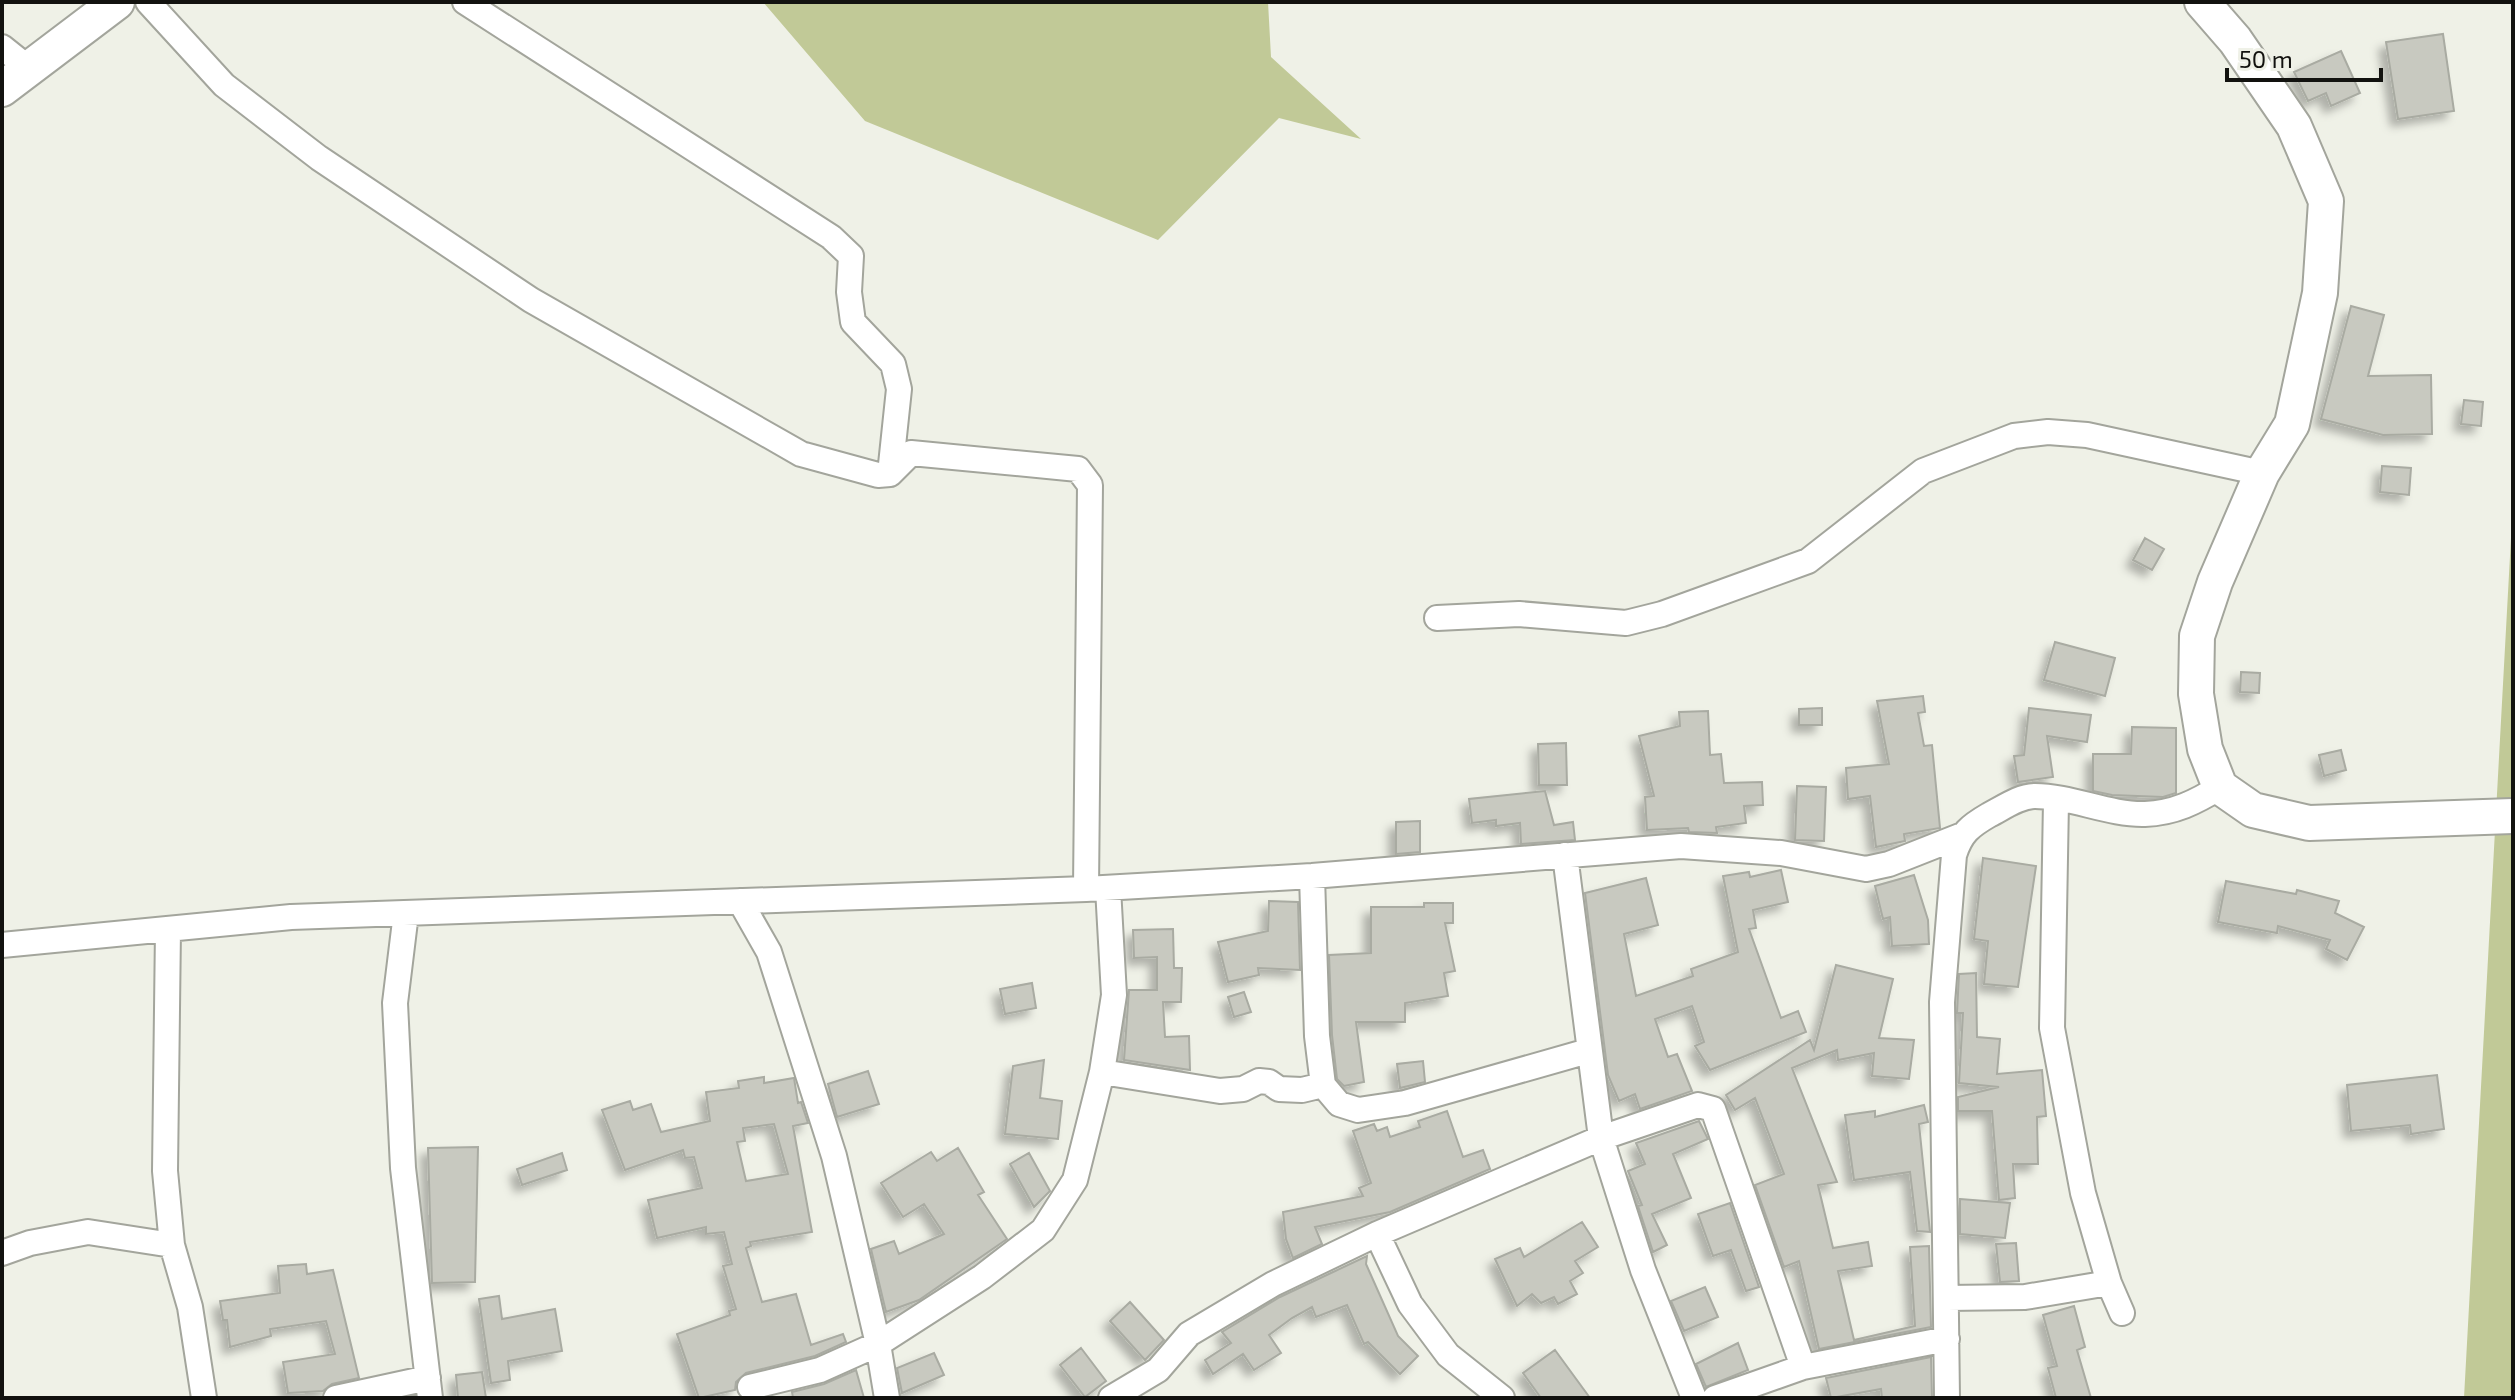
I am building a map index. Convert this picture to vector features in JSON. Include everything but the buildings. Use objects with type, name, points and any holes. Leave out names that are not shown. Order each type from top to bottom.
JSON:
[{"type":"street","points":[[10,68],[117,2]]},
{"type":"street","points":[[148,2],[224,85],[319,158],[531,300],[801,454],[878,475],[890,474],[911,453],[1078,469],[1090,485],[1097,889],[1114,995],[1102,1072],[1075,1180],[1043,1230],[982,1277],[878,1344],[820,1370],[750,1387]]},
{"type":"street","points":[[465,2],[831,237],[851,256],[849,292],[853,322],[893,364],[899,389],[890,474]]},
{"type":"street","points":[[2202,2],[2235,40],[2294,126],[2326,201],[2320,293],[2292,424],[2262,473],[2215,582],[2197,636],[2196,694],[2205,749],[2220,787],[2253,810],[2309,823],[2513,816]]},
{"type":"street","points":[[1437,618],[1519,614],[1626,623],[1662,614],[1808,561],[1923,471],[2014,436],[2048,432],[2087,435],[2262,473]]},
{"type":"street","points":[[2,945],[291,917],[1097,889],[1312,876],[1681,846],[1781,853],[1866,869],[1889,864],[1960,836],[1970,826],[2015,801],[2035,796],[2142,814],[2167,812],[2191,805],[2220,787]]},
{"type":"street","points":[[2056,801],[2052,1028],[2083,1193],[2109,1283],[2122,1313]]},
{"type":"street","points":[[1947,1398],[1942,1002],[1954,855],[1960,836]]},
{"type":"street","points":[[1565,855],[1601,1138],[1643,1270],[1694,1398]]},
{"type":"street","points":[[1312,876],[1317,1036],[1323,1085],[1339,1104],[1358,1110],[1454,1091],[1588,1051]]},
{"type":"street","points":[[740,901],[769,952],[834,1156],[878,1344],[887,1398]]},
{"type":"street","points":[[336,1398],[429,1388],[403,1168],[395,1003],[406,913]]},
{"type":"street","points":[[168,929],[165,1171],[172,1245],[190,1307],[201,1398]]},
{"type":"street","points":[[1102,1072],[1220,1091],[1243,1089],[1259,1081],[1269,1082],[1279,1089],[1302,1090],[1323,1085]]},
{"type":"street","points":[[1111,1398],[1158,1370],[1189,1334],[1273,1284],[1377,1234],[1601,1138],[1698,1105],[1713,1109],[1803,1367]]},
{"type":"street","points":[[2,1253],[30,1243],[88,1232],[172,1245]]},
{"type":"street","points":[[1377,1234],[1410,1304],[1448,1355],[1502,1398]]},
{"type":"street","points":[[1947,1298],[2025,1297],[2109,1283]]},
{"type":"street","points":[[1715,1398],[1803,1367],[1947,1339]]},
{"type":"green space","points":[[763,2],[1268,2],[1271,57],[1361,139],[1279,118],[1158,240],[865,121]]},
{"type":"green space","points":[[2513,501],[2513,1398],[2464,1398]]}]
